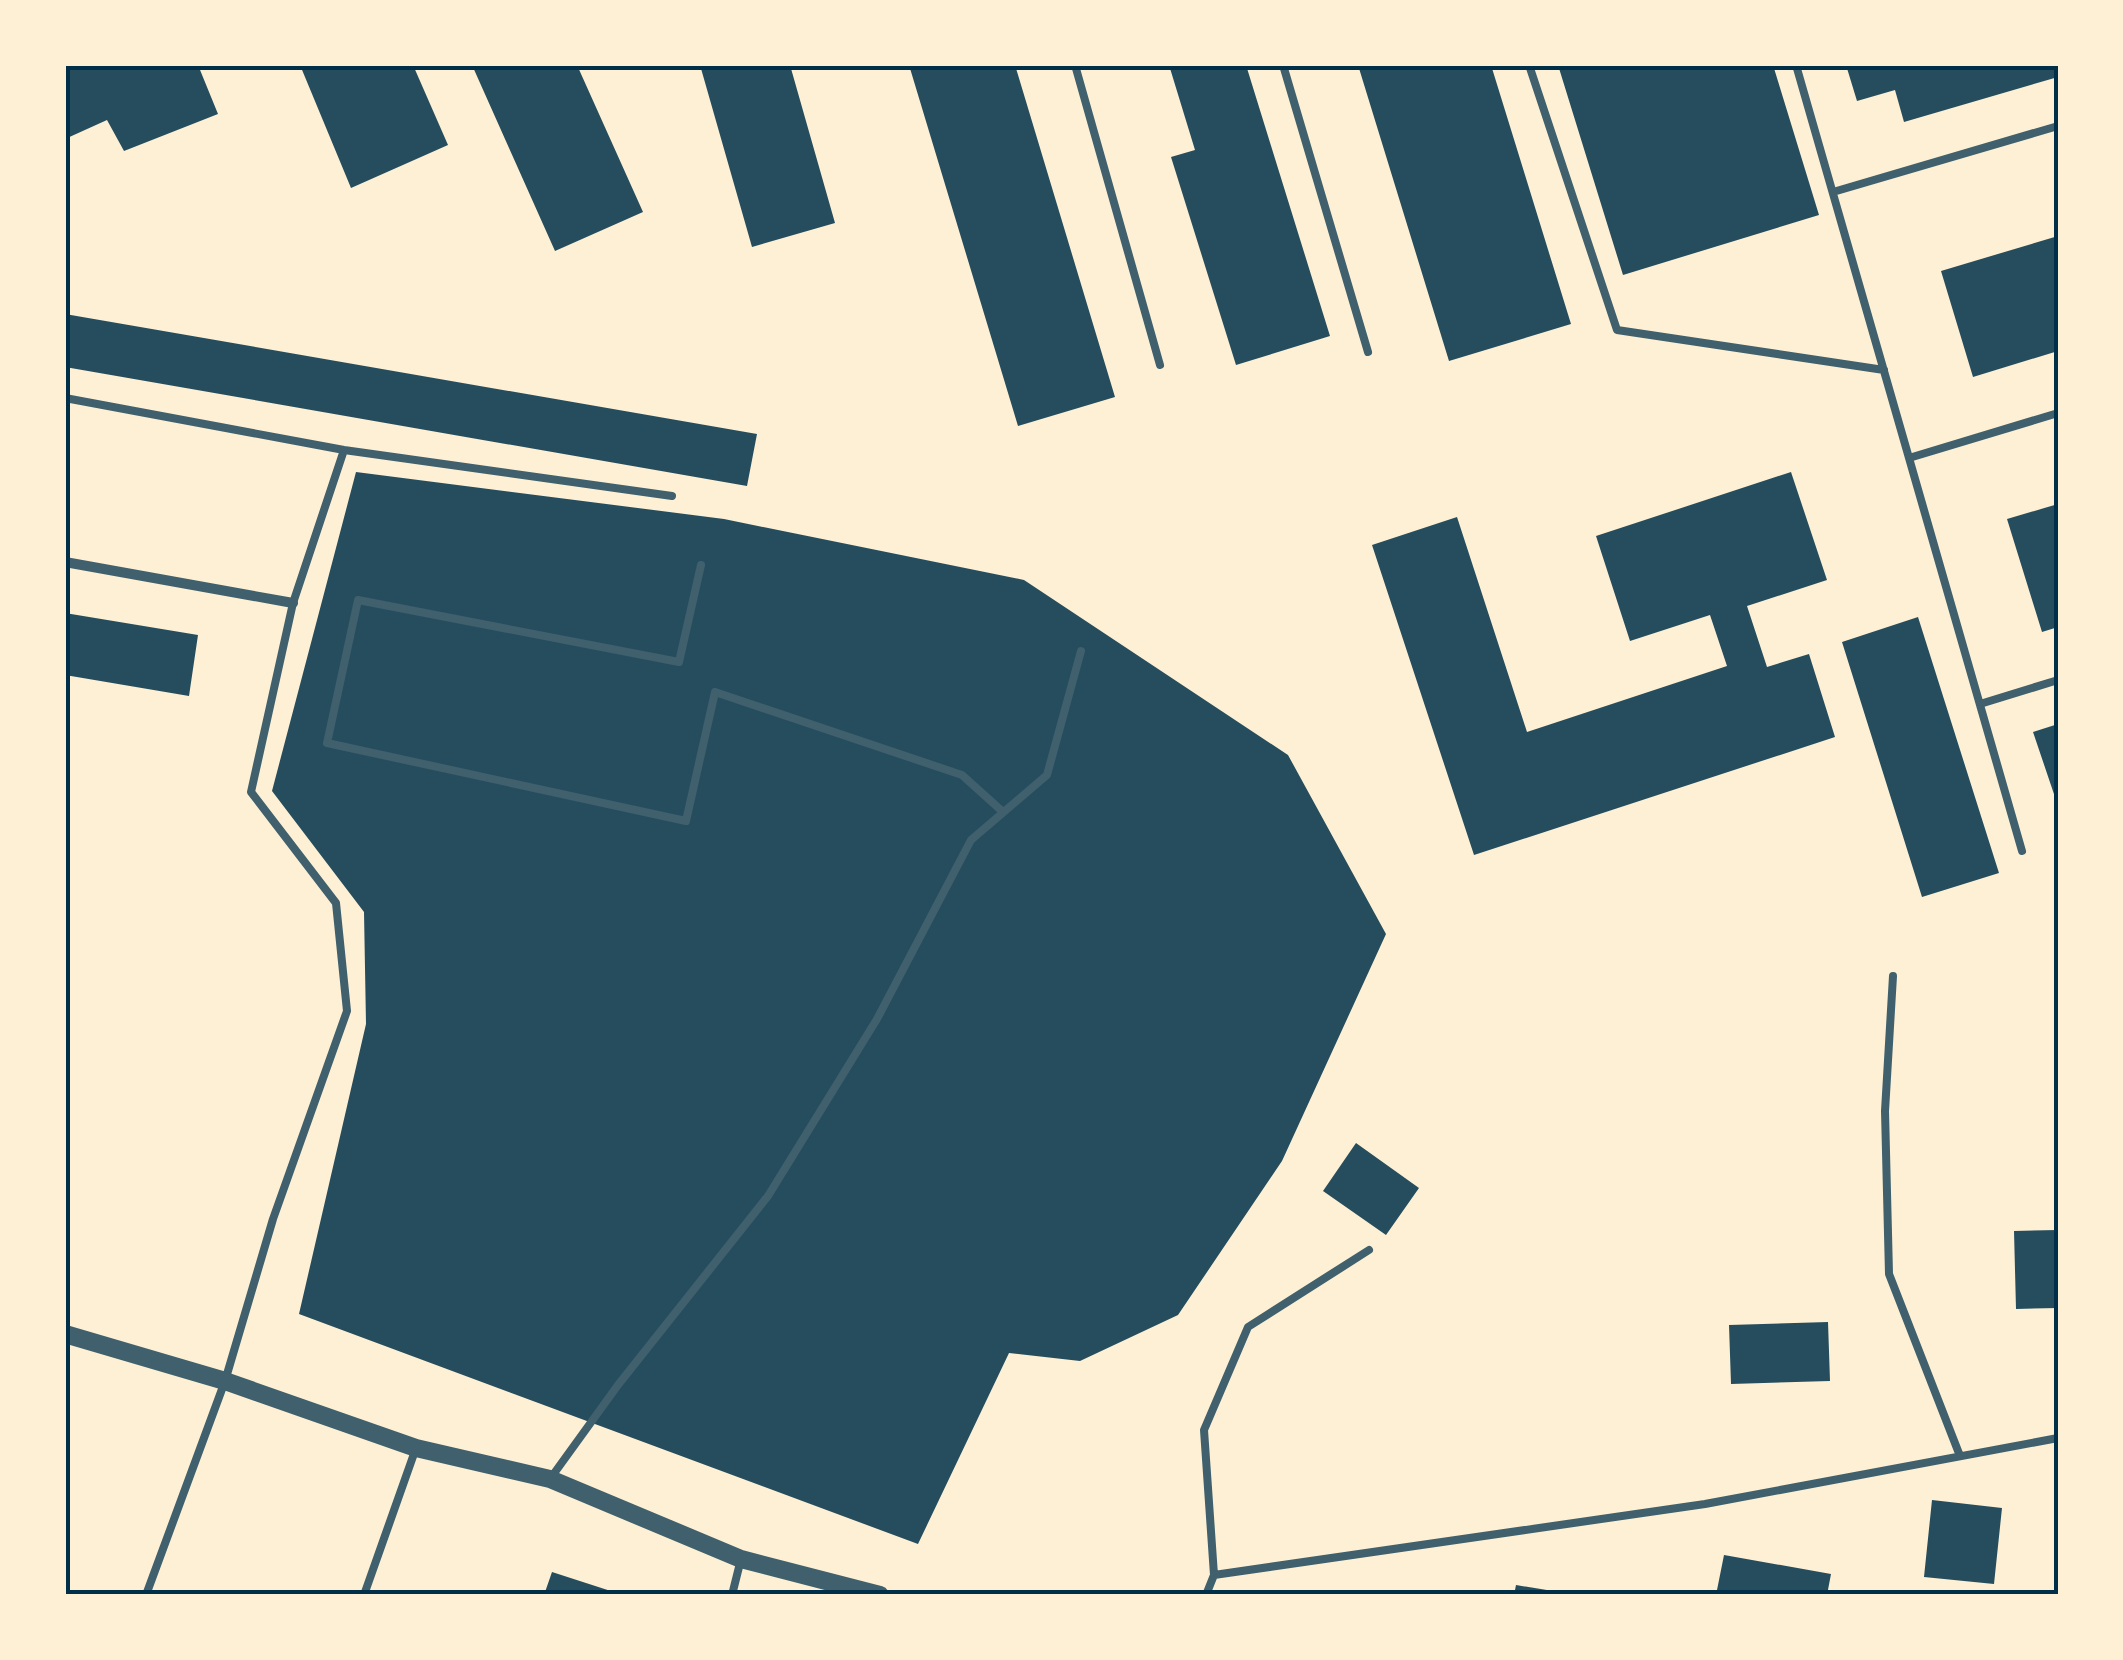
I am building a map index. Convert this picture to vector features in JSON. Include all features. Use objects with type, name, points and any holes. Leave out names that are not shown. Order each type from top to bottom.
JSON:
[{"type":"street","points":[[65,562],[294,604]]},
{"type":"street","points":[[65,1334],[225,1381],[416,1448],[550,1479],[741,1559],[880,1595]]},
{"type":"lane","points":[[1075,65],[1160,365]]},
{"type":"lane","points":[[1284,65],[1368,352]]},
{"type":"lane","points":[[1529,65],[1617,330],[1884,370]]},
{"type":"lane","points":[[1796,65],[2022,851]]},
{"type":"lane","points":[[1833,192],[2058,126]]},
{"type":"lane","points":[[65,398],[344,450],[672,496]]},
{"type":"lane","points":[[1910,458],[2058,412]]},
{"type":"lane","points":[[146,1595],[225,1381],[273,1219],[347,1011],[336,903],[252,792],[294,604],[344,450]]},
{"type":"lane","points":[[701,565],[679,662],[358,600],[327,743],[686,822],[715,692],[962,775],[1003,812]]},
{"type":"lane","points":[[550,1479],[618,1385],[768,1196],[877,1018],[970,840],[1047,775],[1082,651]]},
{"type":"lane","points":[[1980,704],[2058,680]]},
{"type":"lane","points":[[1893,976],[1885,1111],[1889,1274],[1960,1456]]},
{"type":"lane","points":[[1206,1595],[1214,1575],[1204,1430],[1248,1327],[1369,1250]]},
{"type":"lane","points":[[1214,1575],[1706,1504],[2058,1438]]},
{"type":"lane","points":[[364,1595],[416,1448]]},
{"type":"lane","points":[[732,1595],[741,1559]]},
{"type":"building","points":[[65,65],[198,65],[218,114],[124,151],[107,120],[65,139]]},
{"type":"building","points":[[300,65],[413,65],[448,145],[351,188]]},
{"type":"building","points":[[472,65],[577,65],[643,212],[555,251]]},
{"type":"building","points":[[700,65],[790,65],[835,223],[752,247]]},
{"type":"building","points":[[909,65],[1015,65],[1115,397],[1018,426]]},
{"type":"building","points":[[1169,65],[1246,65],[1330,336],[1236,365],[1171,157],[1195,150]]},
{"type":"building","points":[[1358,65],[1491,65],[1571,324],[1449,361]]},
{"type":"building","points":[[1558,65],[1773,65],[1819,215],[1623,275]]},
{"type":"building","points":[[1846,65],[2058,65],[2058,77],[1904,122],[1895,90],[1857,101]]},
{"type":"building","points":[[2058,236],[2058,351],[1973,377],[1941,271]]},
{"type":"building","points":[[65,314],[757,434],[747,486],[65,367]]},
{"type":"building","points":[[356,472],[724,519],[1024,580],[1288,755],[1386,934],[1282,1161],[1178,1315],[1080,1361],[1009,1353],[918,1544],[299,1314],[366,1024],[364,912],[272,791]]},
{"type":"building","points":[[1791,472],[1827,580],[1747,606],[1767,667],[1809,654],[1835,737],[1474,855],[1372,545],[1457,517],[1527,732],[1727,666],[1710,615],[1630,641],[1596,536]]},
{"type":"building","points":[[2058,504],[2058,627],[2042,632],[2007,519]]},
{"type":"building","points":[[65,613],[198,635],[189,696],[65,675]]},
{"type":"building","points":[[1918,617],[1999,873],[1922,897],[1842,642]]},
{"type":"building","points":[[2058,724],[2058,803],[2057,803],[2033,732]]},
{"type":"building","points":[[1356,1143],[1419,1188],[1386,1235],[1323,1191]]},
{"type":"building","points":[[2058,1230],[2058,1308],[2016,1309],[2014,1231]]},
{"type":"building","points":[[1828,1322],[1830,1381],[1731,1384],[1729,1325]]},
{"type":"building","points":[[1932,1500],[2002,1508],[1994,1584],[1924,1577]]},
{"type":"building","points":[[1724,1555],[1831,1574],[1827,1595],[1716,1595]]},
{"type":"building","points":[[552,1572],[620,1594],[620,1595],[544,1595]]},
{"type":"building","points":[[1516,1585],[1565,1593],[1565,1595],[1514,1595]]}]
